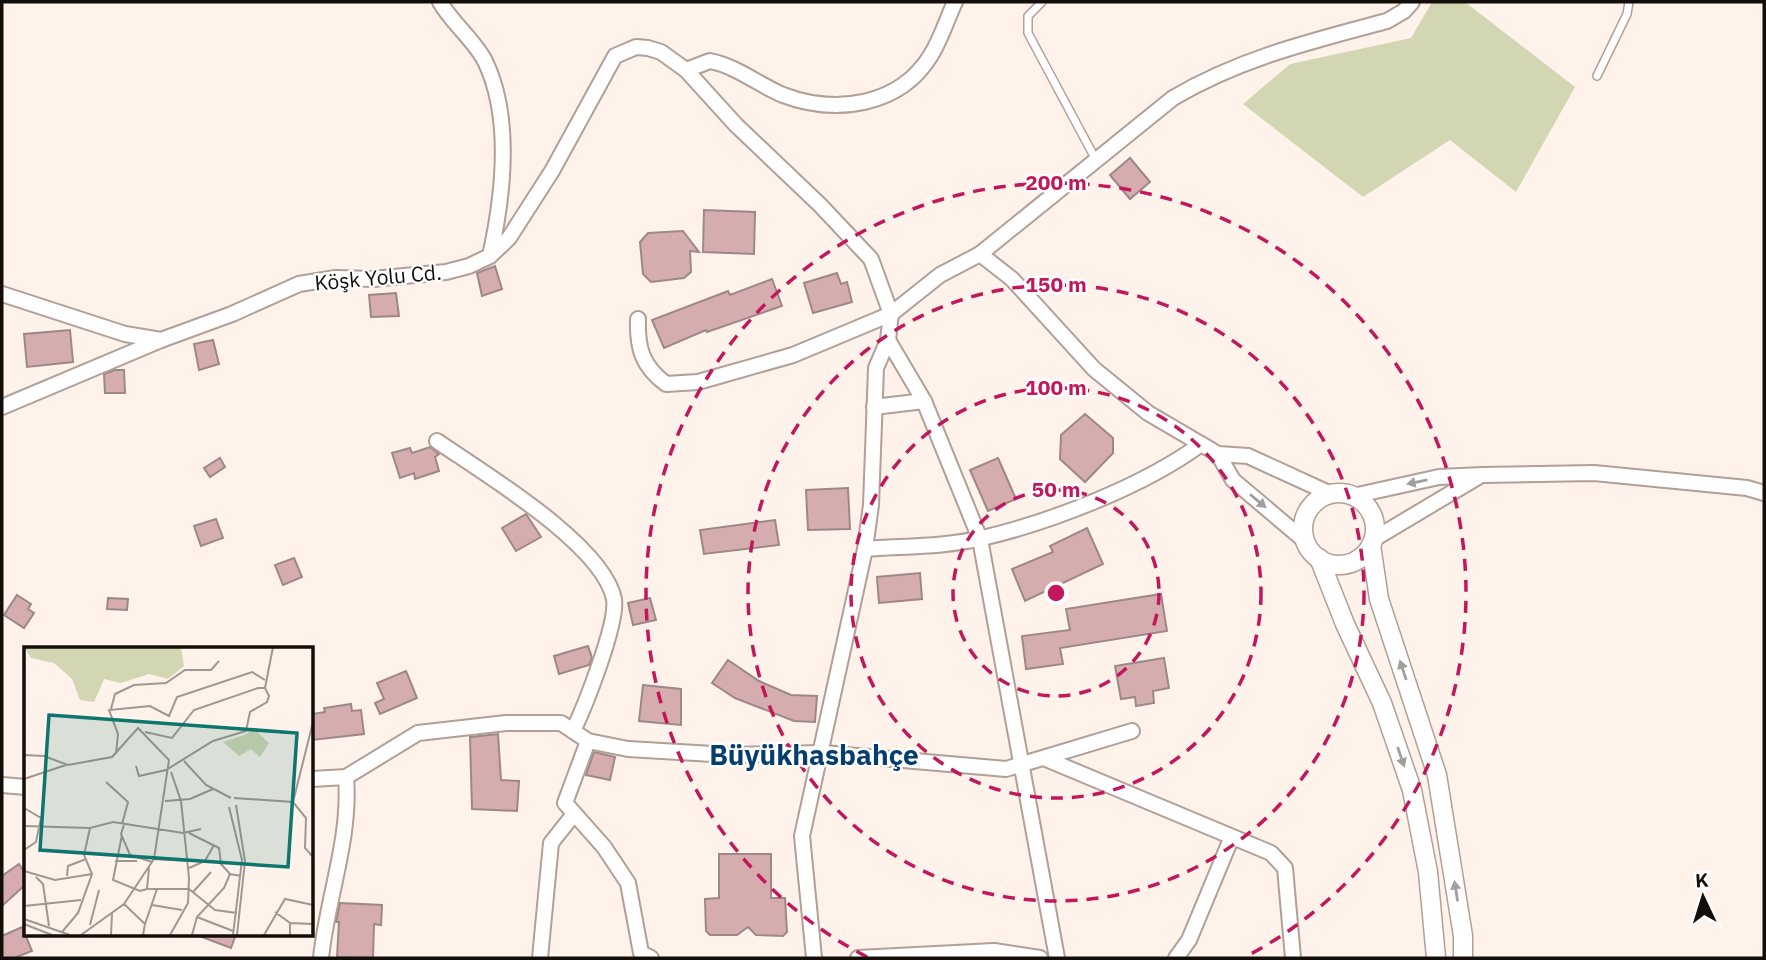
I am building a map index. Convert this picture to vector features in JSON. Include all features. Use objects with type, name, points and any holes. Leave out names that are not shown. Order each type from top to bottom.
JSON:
[{"type":"street","points":[[440,2],[484,61],[496,98],[503,149],[500,211],[490,256]]},
{"type":"street","points":[[814,958],[802,836],[865,549],[871,505],[876,368],[888,340],[891,314],[871,259],[820,205],[736,125],[686,70],[710,61],[800,101],[839,106],[859,104],[883,97],[917,74],[931,55],[956,2]]},
{"type":"street","points":[[638,319],[640,354],[650,372],[666,384],[698,382],[793,355],[891,314],[940,275],[980,254],[1173,98],[1205,79],[1267,53],[1387,21],[1404,11],[1412,2]]},
{"type":"street","name":"Köşk Yolu Cd.","points":[[2,407],[299,284],[336,278],[373,279],[446,272],[490,256],[509,238],[552,171],[615,56],[626,50],[648,48],[662,52],[686,70]]},
{"type":"street","points":[[980,254],[1012,279],[1094,369],[1148,413],[1218,454],[1248,456],[1331,494],[1353,496],[1439,477],[1594,473],[1747,488],[1764,493]]},
{"type":"street","points":[[2,294],[125,334],[161,340]]},
{"type":"street","points":[[888,340],[924,401],[980,539],[1057,958]]},
{"type":"street","points":[[874,407],[924,401]]},
{"type":"street","points":[[437,441],[537,509],[603,572],[614,600],[590,695],[573,731]]},
{"type":"street","points":[[865,549],[980,539],[1038,522],[1168,468],[1201,444]]},
{"type":"street","points":[[1218,454],[1233,480],[1306,541],[1319,558],[1345,624],[1382,704],[1412,790],[1428,872],[1436,958]]},
{"type":"street","points":[[1319,558],[1333,564],[1348,563],[1361,557],[1372,542],[1483,475]]},
{"type":"street","points":[[1306,541],[1304,526],[1307,512],[1317,500],[1331,494]]},
{"type":"street","points":[[1353,496],[1365,504],[1373,517],[1372,542],[1379,599],[1437,775],[1463,936],[1464,958]]},
{"type":"street","points":[[313,779],[346,777],[418,733],[506,723],[561,723],[588,741],[628,749],[822,753],[1006,769],[1022,767],[1132,730]]},
{"type":"street","points":[[588,741],[565,803],[604,847],[628,883],[640,953],[651,958]]},
{"type":"street","points":[[1046,759],[1231,839],[1271,853],[1285,868],[1293,958]]},
{"type":"street","points":[[321,958],[343,839],[348,800],[346,777]]},
{"type":"street","points":[[2,785],[24,787]]},
{"type":"street","points":[[540,958],[551,843],[575,814]]},
{"type":"street","points":[[1176,958],[1189,940],[1231,839]]},
{"type":"street","points":[[858,958],[885,954],[994,951],[1040,958]]},
{"type":"lane","points":[[1042,2],[1028,16],[1028,33],[1096,160]]},
{"type":"lane","points":[[1597,76],[1627,14],[1629,2]]},
{"type":"green space","points":[[1432,2],[1465,2],[1575,87],[1516,192],[1450,140],[1363,197],[1243,104],[1290,64],[1411,38]]},
{"type":"building","points":[[1130,158],[1150,182],[1130,199],[1110,175]]},
{"type":"building","points":[[704,210],[755,212],[754,254],[703,252]]},
{"type":"building","points":[[683,231],[699,252],[690,251],[691,272],[684,278],[651,282],[643,274],[640,242],[648,233]]},
{"type":"building","points":[[495,266],[502,289],[482,296],[477,273]]},
{"type":"building","points":[[837,273],[841,284],[847,282],[852,302],[813,313],[804,283]]},
{"type":"building","points":[[772,279],[782,306],[707,332],[706,330],[664,348],[652,320],[728,291],[730,295]]},
{"type":"building","points":[[396,293],[399,316],[371,317],[369,295]]},
{"type":"building","points":[[70,330],[73,362],[27,367],[24,334]]},
{"type":"building","points":[[213,340],[219,364],[199,370],[194,344]]},
{"type":"building","points":[[124,370],[125,393],[105,393],[104,374]]},
{"type":"building","points":[[1085,414],[1113,438],[1113,453],[1085,482],[1060,459],[1061,435]]},
{"type":"building","points":[[430,447],[439,454],[435,457],[439,471],[415,479],[414,473],[400,478],[392,453],[410,448],[412,453]]},
{"type":"building","points":[[220,458],[225,467],[210,477],[204,468]]},
{"type":"building","points":[[998,458],[1016,499],[988,511],[970,470]]},
{"type":"building","points":[[848,488],[850,529],[808,530],[806,490]]},
{"type":"building","points":[[526,514],[541,537],[516,551],[502,528]]},
{"type":"building","points":[[216,519],[223,538],[201,546],[194,526]]},
{"type":"building","points":[[775,520],[779,545],[704,554],[700,530]]},
{"type":"building","points":[[1087,528],[1103,564],[1025,601],[1012,569],[1053,552],[1050,546]]},
{"type":"building","points":[[294,558],[302,577],[283,585],[275,565]]},
{"type":"building","points":[[920,573],[922,599],[879,603],[877,577]]},
{"type":"building","points":[[1161,594],[1167,631],[1060,648],[1063,664],[1026,669],[1022,636],[1070,630],[1066,609]]},
{"type":"building","points":[[17,595],[31,604],[28,609],[34,613],[24,628],[4,615]]},
{"type":"building","points":[[108,598],[128,599],[127,610],[107,609]]},
{"type":"building","points":[[650,598],[656,620],[633,625],[628,603]]},
{"type":"building","points":[[588,646],[592,658],[589,665],[559,674],[554,656]]},
{"type":"building","points":[[1164,658],[1169,688],[1153,691],[1154,703],[1136,706],[1135,697],[1121,699],[1115,666]]},
{"type":"building","points":[[728,660],[759,681],[791,695],[817,696],[815,722],[794,721],[735,698],[712,683]]},
{"type":"building","points":[[406,671],[417,698],[380,714],[375,703],[384,699],[377,683]]},
{"type":"building","points":[[643,685],[681,689],[681,725],[639,721]]},
{"type":"building","points":[[351,704],[352,711],[361,710],[364,734],[313,740],[313,714],[325,712],[324,708]]},
{"type":"building","points":[[498,734],[501,780],[519,781],[517,811],[472,809],[470,737]]},
{"type":"building","points":[[594,752],[615,757],[610,780],[586,775]]},
{"type":"building","points":[[719,854],[771,854],[771,898],[785,898],[787,932],[783,936],[756,935],[748,927],[737,935],[710,935],[706,931],[705,899],[719,898]]},
{"type":"building","points":[[19,864],[24,871],[24,886],[2,906],[2,876]]},
{"type":"building","points":[[340,903],[382,905],[381,925],[374,924],[373,958],[337,957],[339,922],[336,922]]},
{"type":"building","points":[[22,927],[32,951],[14,958],[2,958],[2,936]]},
{"type":"building","points":[[199,936],[235,936],[231,948]]},
{"type":"district","name":"Büyükhasbahçe","points":[[814,754]]}]
